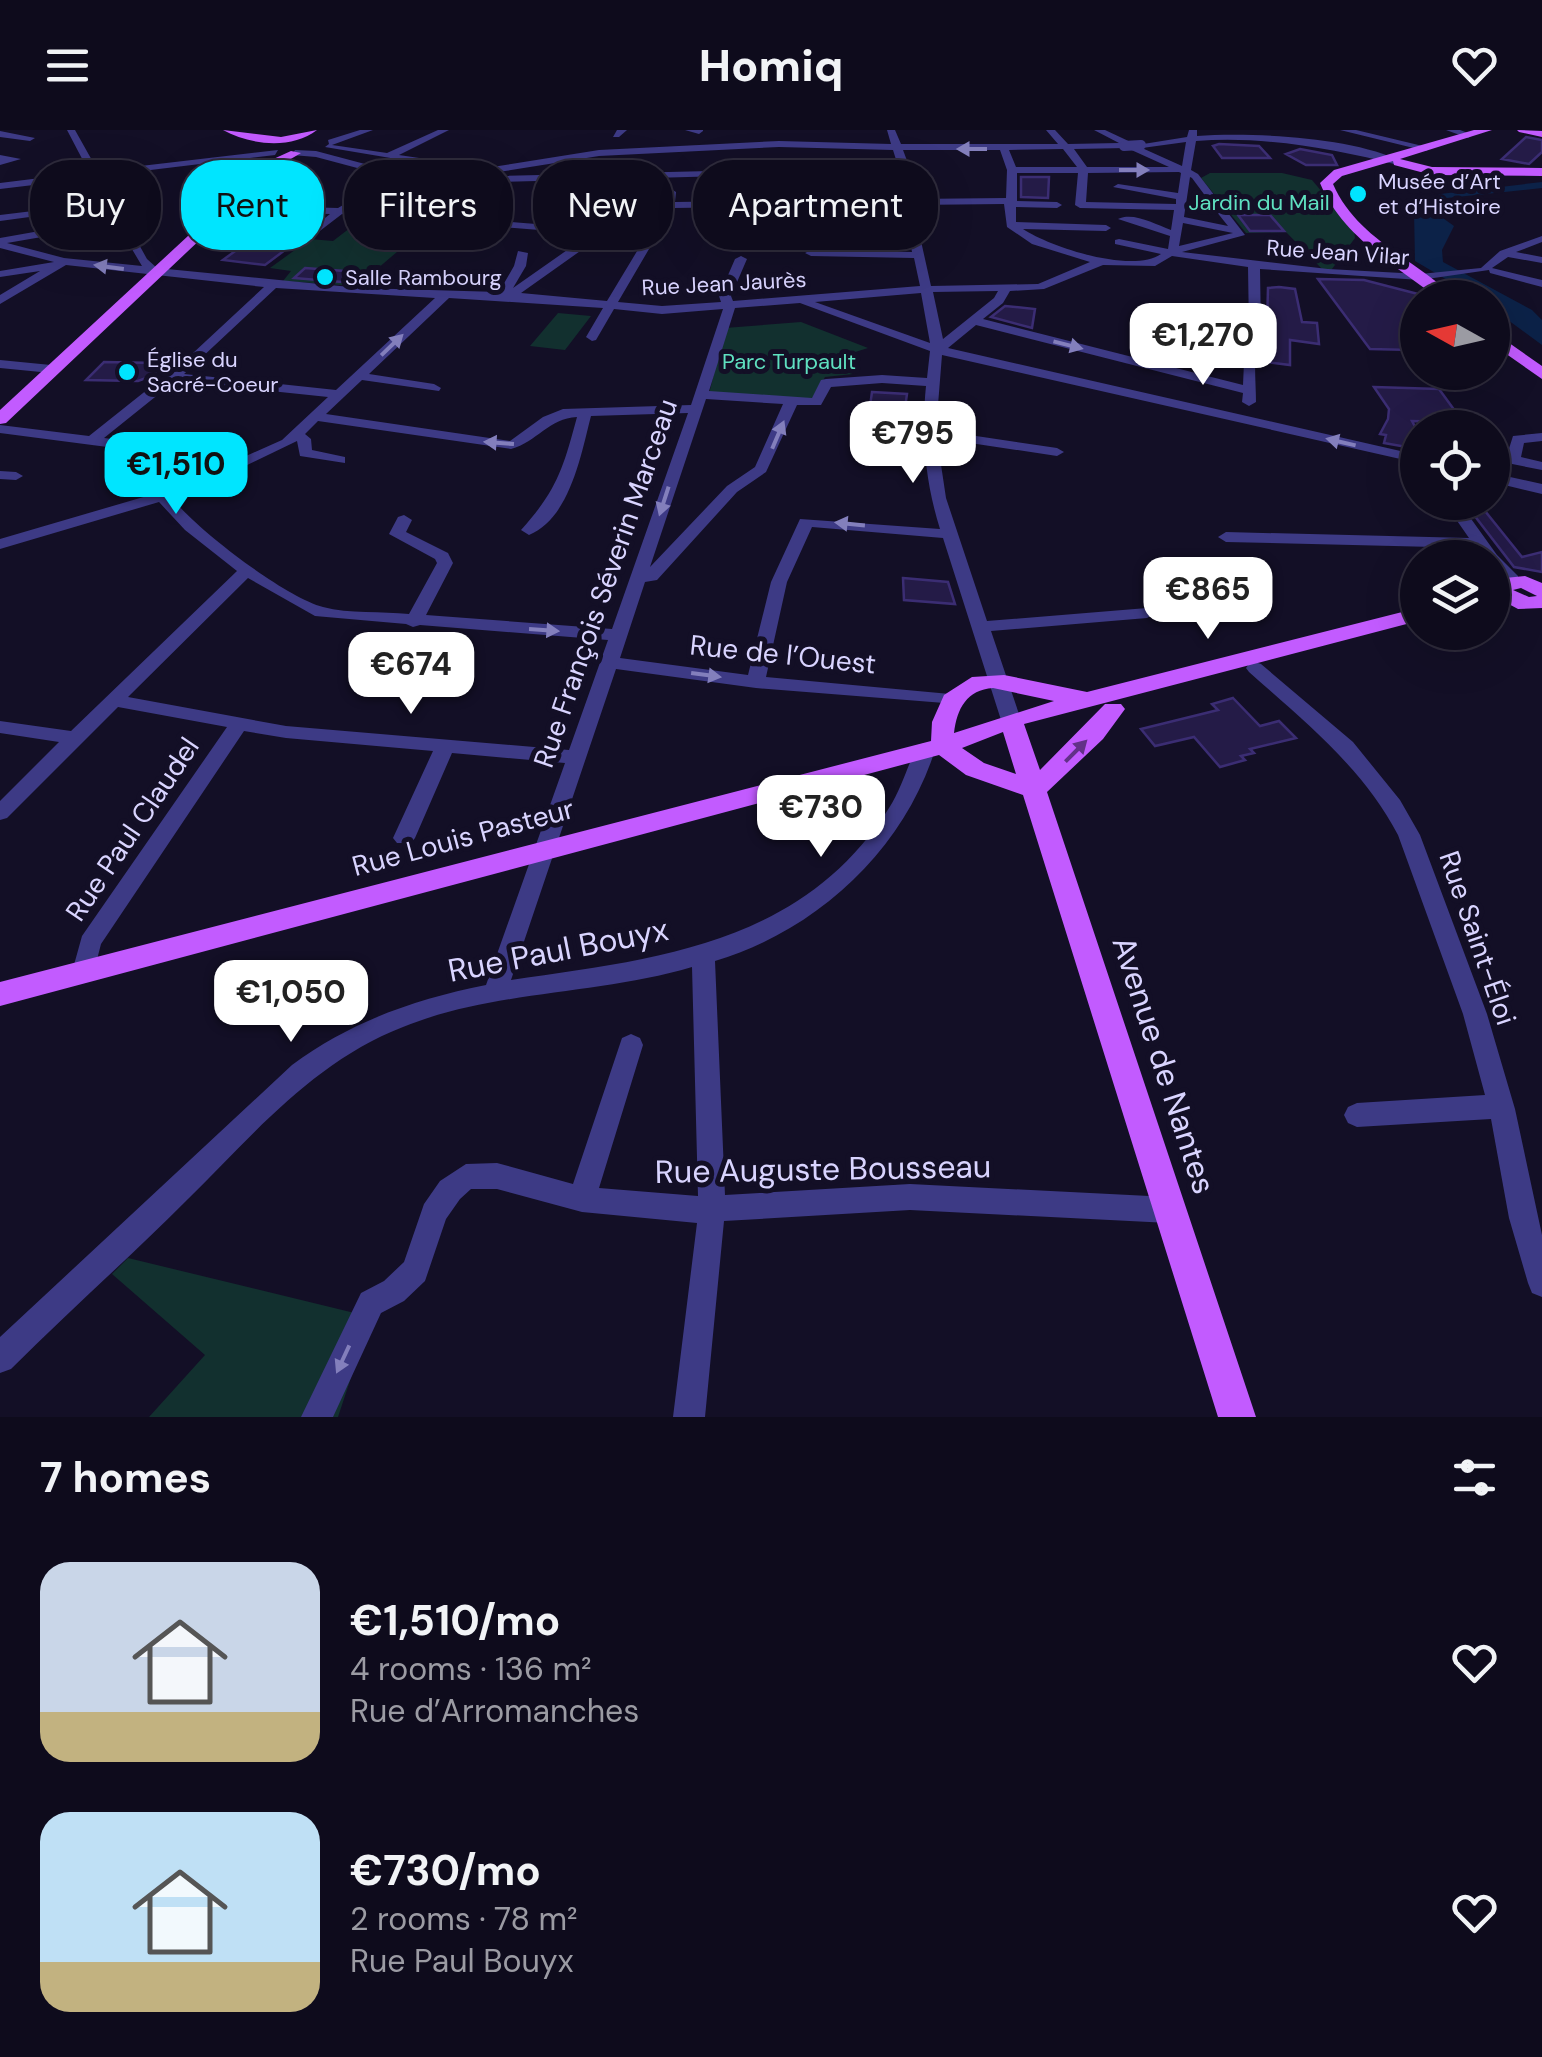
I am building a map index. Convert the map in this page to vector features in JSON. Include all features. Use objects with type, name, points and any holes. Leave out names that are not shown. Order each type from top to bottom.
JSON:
[{"type":"main road","points":[[229,130],[291,147]]},
{"type":"main road","points":[[1394,160],[1486,130]]},
{"type":"main road","points":[[1430,280],[1372,232],[1338,191],[1336,178],[1505,130]]},
{"type":"main road","points":[[1523,130],[1542,134]]},
{"type":"main road","points":[[1534,130],[1542,134]]},
{"type":"main road","points":[[260,138],[274,154]]},
{"type":"main road","points":[[268,160],[274,154],[311,141]]},
{"type":"main road","points":[[1394,160],[1432,171],[1542,172]]},
{"type":"main road","points":[[0,419],[181,247]]},
{"type":"main road","points":[[1510,345],[1542,366]]},
{"type":"main road","points":[[1510,348],[1542,374]]},
{"type":"main road","points":[[1103,704],[1400,619]]},
{"type":"main road","points":[[1103,704],[1094,733],[1034,790],[934,748],[940,726],[938,698],[976,684],[996,680],[1103,704],[1400,629]]},
{"type":"main road","name":"Rue Louis Pasteur","points":[[0,994],[1103,704]]},
{"type":"main road","name":"Avenue de Nantes","points":[[1014,729],[1237,1417]]},
{"type":"street","points":[[71,130],[87,160]]},
{"type":"street","points":[[330,145],[369,130]]},
{"type":"street","points":[[388,156],[444,130]]},
{"type":"street","points":[[684,174],[700,131],[689,130]]},
{"type":"street","points":[[814,144],[826,130]]},
{"type":"street","points":[[890,130],[901,160]]},
{"type":"street","points":[[1050,130],[1070,148],[1083,170],[1086,178],[1080,206]]},
{"type":"street","points":[[1004,149],[1012,170],[1011,224],[1036,242],[1105,261],[1156,263],[1171,252],[1240,235],[1195,176],[1098,130]]},
{"type":"street","points":[[1125,145],[1148,141],[1165,130],[1300,144],[1394,160]]},
{"type":"street","points":[[1344,130],[1426,148]]},
{"type":"street","points":[[1450,130],[1468,135]]},
{"type":"street","points":[[311,141],[486,171],[538,160],[692,148],[814,144],[1070,148],[1125,145],[1192,133]]},
{"type":"street","points":[[1171,252],[1192,133]]},
{"type":"street","points":[[0,134],[30,138]]},
{"type":"street","points":[[939,148],[943,135]]},
{"type":"street","points":[[1019,147],[1026,135]]},
{"type":"street","points":[[311,141],[359,160]]},
{"type":"street","points":[[797,145],[802,160]]},
{"type":"street","points":[[161,165],[240,154],[274,154]]},
{"type":"street","points":[[1012,170],[1186,170]]},
{"type":"street","points":[[1038,170],[1053,178]]},
{"type":"street","points":[[513,178],[693,174]]},
{"type":"street","points":[[0,186],[30,182]]},
{"type":"street","points":[[1118,187],[1236,231]]},
{"type":"street","points":[[938,202],[1054,205],[1052,192]]},
{"type":"street","points":[[1080,206],[1219,208]]},
{"type":"street","points":[[1080,206],[1119,242]]},
{"type":"street","points":[[324,224],[344,209]]},
{"type":"street","points":[[324,211],[533,227]]},
{"type":"street","points":[[0,218],[30,214]]},
{"type":"street","points":[[1124,220],[1135,219],[1149,229],[1174,234]]},
{"type":"street","points":[[1011,224],[1106,228]]},
{"type":"street","points":[[0,243],[30,237]]},
{"type":"street","points":[[1480,270],[1504,253],[1542,238]]},
{"type":"street","points":[[1105,261],[1113,244],[1119,242],[1171,252]]},
{"type":"street","points":[[0,243],[64,261]]},
{"type":"street","points":[[136,250],[154,271]]},
{"type":"street","points":[[506,296],[574,250]]},
{"type":"street","points":[[592,337],[641,250]]},
{"type":"street","points":[[917,250],[938,350],[929,433],[947,534],[1014,729]]},
{"type":"street","points":[[506,296],[522,252]]},
{"type":"street","name":"Rue Jean Vilar","points":[[1171,252],[1254,266],[1426,276],[1480,270]]},
{"type":"street","points":[[811,253],[918,255]]},
{"type":"street","points":[[1504,253],[1542,260]]},
{"type":"street","name":"Rue François Séverin Marceau","points":[[495,993],[640,577],[724,324],[729,306],[725,296],[742,259]]},
{"type":"street","points":[[0,274],[64,261]]},
{"type":"street","points":[[0,300],[64,261]]},
{"type":"street","name":"Rue Jean Jaurès","points":[[64,261],[273,285],[506,296],[662,310],[926,289],[1052,284],[1105,261]]},
{"type":"street","points":[[1248,421],[1255,330],[1254,266]]},
{"type":"street","points":[[1480,270],[1538,282]]},
{"type":"street","points":[[1538,282],[1531,288],[1542,296]]},
{"type":"street","points":[[93,440],[173,378],[273,285]]},
{"type":"street","points":[[938,350],[999,300],[1006,288]]},
{"type":"street","points":[[0,544],[163,498],[296,436],[444,296]]},
{"type":"street","points":[[804,301],[938,350],[1400,455]]},
{"type":"street","points":[[974,321],[1250,391]]},
{"type":"street","points":[[0,364],[23,371],[49,371]]},
{"type":"street","points":[[0,379],[23,371]]},
{"type":"street","points":[[360,376],[434,388]]},
{"type":"street","points":[[173,378],[340,394]]},
{"type":"street","points":[[316,417],[512,445],[528,439],[555,414],[698,402],[816,402],[826,383],[882,379],[932,382]]},
{"type":"street","points":[[640,577],[651,576],[732,489],[760,469],[791,402]]},
{"type":"street","points":[[529,530],[544,520],[555,497],[574,453],[585,411]]},
{"type":"street","points":[[0,429],[247,462]]},
{"type":"street","points":[[929,433],[1057,452]]},
{"type":"street","points":[[296,436],[304,439],[305,453],[340,460]]},
{"type":"street","points":[[1542,437],[1518,439],[1512,460],[1542,466]]},
{"type":"street","points":[[1510,482],[1542,489]]},
{"type":"street","points":[[163,498],[172,512],[306,608],[414,622],[618,635]]},
{"type":"street","points":[[404,520],[397,534],[442,556],[445,563],[414,622]]},
{"type":"street","points":[[756,682],[780,582],[806,522],[947,534]]},
{"type":"street","points":[[1226,536],[1400,541]]},
{"type":"street","points":[[0,813],[234,580],[249,570]]},
{"type":"street","points":[[980,627],[1147,613]]},
{"type":"street","name":"Rue de l’Ouest","points":[[610,662],[756,682],[938,698]]},
{"type":"street","name":"Rue Saint-Éloi","points":[[1255,668],[1346,747],[1401,820],[1424,868],[1452,942],[1502,1109],[1523,1218],[1542,1283]]},
{"type":"street","points":[[113,700],[286,732],[577,757]]},
{"type":"street","name":"Rue Paul Claudel","points":[[84,972],[90,942],[239,724]]},
{"type":"street","points":[[0,727],[74,738]]},
{"type":"street","points":[[404,838],[446,744]]},
{"type":"street","name":"Rue Paul Bouyx","points":[[0,1358],[313,1062],[384,1022],[495,993],[703,953],[739,943],[779,925],[880,841],[934,748]]},
{"type":"street","points":[[689,1417],[712,1208],[703,953]]},
{"type":"street","points":[[582,1199],[631,1045]]},
{"type":"street","points":[[1357,1115],[1478,1106],[1502,1109]]},
{"type":"street","name":"Rue Auguste Bousseau","points":[[317,1417],[371,1303],[394,1291],[416,1271],[434,1214],[450,1190],[466,1177],[497,1176],[582,1199],[688,1210],[910,1197],[1169,1210]]},
{"type":"green space","name":"Jardin du Mail","points":[[1210,173],[1282,173],[1312,180],[1354,230],[1355,238],[1332,269],[1323,270],[1286,232],[1246,233],[1201,178]]},
{"type":"green space","points":[[344,233],[344,250],[399,250],[357,286],[283,281],[291,271],[270,268],[295,250],[324,250],[324,240],[333,241]]},
{"type":"green space","points":[[558,313],[591,316],[565,350],[530,346]]},
{"type":"green space","name":"Parc Turpault","points":[[801,322],[868,348],[836,358],[853,374],[825,377],[813,400],[709,394],[725,328]]},
{"type":"green space","points":[[128,1258],[371,1317],[338,1417],[149,1417],[205,1355],[112,1274]]},
{"type":"water","points":[[1542,182],[1542,188],[1447,198],[1433,211],[1454,226],[1442,250],[1443,262],[1476,280],[1447,280],[1415,261],[1414,211],[1425,199]]},
{"type":"water","points":[[1510,298],[1542,320],[1542,345],[1510,321]]},
{"type":"building","points":[[1526,137],[1542,140],[1542,152],[1529,164],[1502,159]]},
{"type":"building","points":[[1213,146],[1259,146],[1270,158],[1222,158]]},
{"type":"building","points":[[1300,149],[1332,155],[1337,165],[1306,165],[1286,154]]},
{"type":"building","points":[[1021,177],[1049,177],[1048,198],[1021,197]]},
{"type":"building","points":[[1238,215],[1270,215],[1284,231],[1250,231]]},
{"type":"building","points":[[237,250],[285,250],[265,265],[223,260]]},
{"type":"building","name":"Salle Rambourg","points":[[305,268],[386,275],[378,285],[294,278]]},
{"type":"building","points":[[1318,279],[1364,280],[1400,289],[1400,350],[1370,349]]},
{"type":"building","points":[[1268,288],[1295,289],[1302,322],[1317,323],[1319,344],[1290,340],[1290,365],[1267,362],[1266,342],[1261,342],[1267,325]]},
{"type":"building","points":[[1005,306],[1035,309],[1032,328],[991,317]]},
{"type":"building","name":"Église du Sacré-Coeur","points":[[104,362],[159,363],[165,371],[138,381],[86,380]]},
{"type":"building","points":[[1374,387],[1440,390],[1454,410],[1400,410],[1400,446],[1384,443],[1386,435],[1380,434],[1389,409]]},
{"type":"building","points":[[872,392],[907,394],[903,422],[868,420]]},
{"type":"building","points":[[1478,520],[1492,520],[1508,540],[1493,540]]},
{"type":"building","points":[[1510,542],[1522,557],[1542,552],[1542,572],[1514,567],[1510,562]]},
{"type":"building","points":[[903,578],[948,582],[955,604],[904,600]]},
{"type":"building","points":[[1233,698],[1260,726],[1279,721],[1296,738],[1250,749],[1254,753],[1241,756],[1245,760],[1220,767],[1194,737],[1155,746],[1141,729],[1218,710],[1212,704]]},
{"type":"place","name":"Musée d’Art et d’Histoire","points":[[1358,194]]},
{"type":"place","name":"Salle Rambourg","points":[[325,277]]},
{"type":"place","name":"Église du Sacré-Coeur","points":[[127,372]]}]
